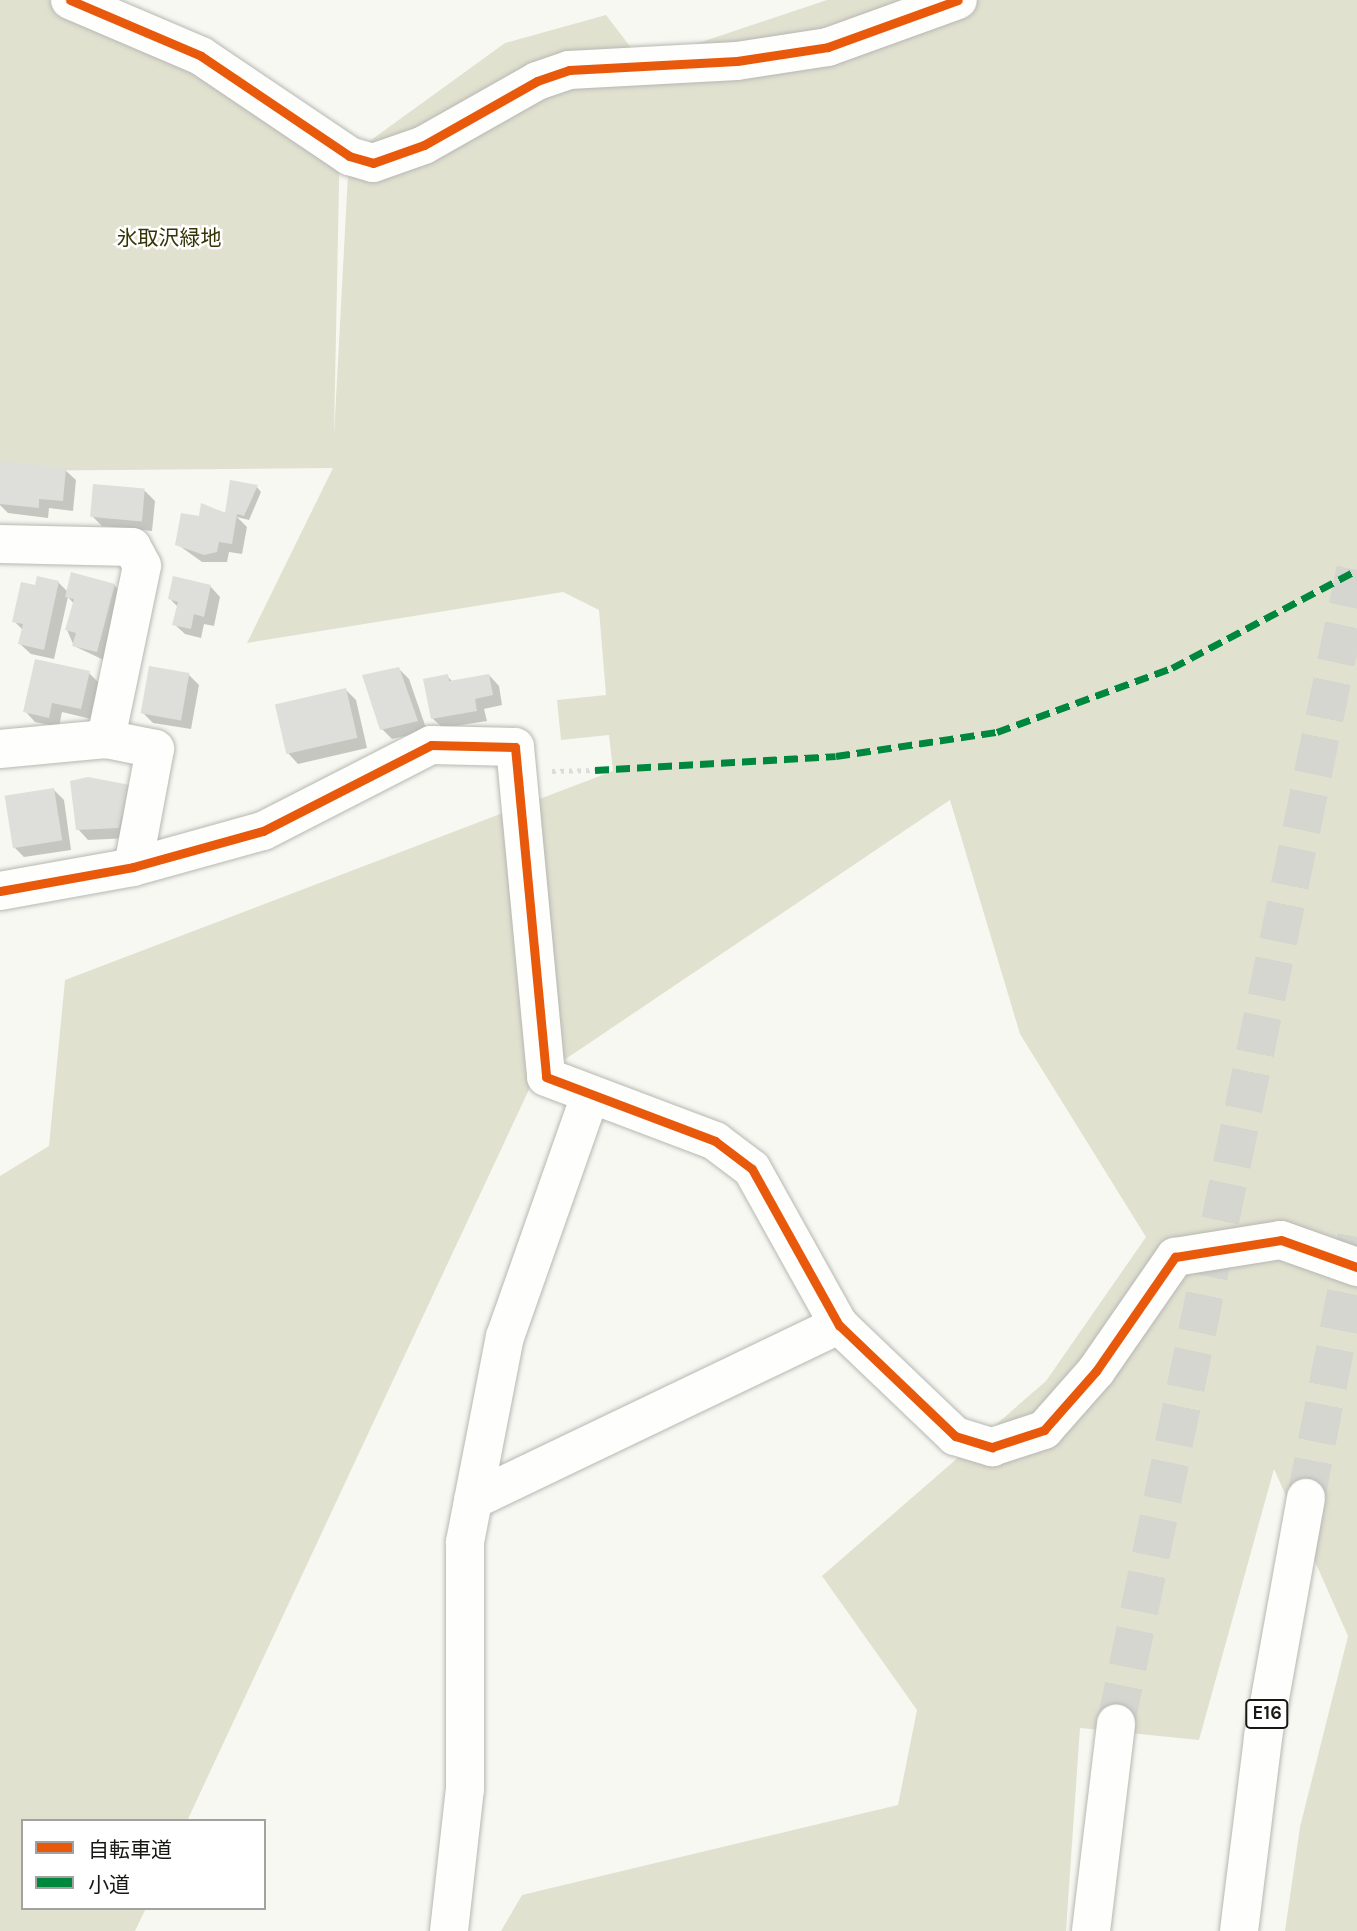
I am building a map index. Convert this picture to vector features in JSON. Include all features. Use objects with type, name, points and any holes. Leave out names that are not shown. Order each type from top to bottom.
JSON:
[{"type":"main road","points":[[70,0],[201,56],[349,156],[373,163],[424,145],[537,80],[569,70],[737,61],[828,47],[958,0]]},
{"type":"main road","points":[[0,544],[132,547],[142,566],[106,739]]},
{"type":"main road","points":[[0,749],[106,739],[155,748],[133,867]]},
{"type":"main road","points":[[0,891],[133,867],[263,831],[431,745],[515,747],[546,1077],[589,1098],[715,1141],[752,1169],[839,1325],[955,1436],[992,1447],[1044,1430],[1097,1371],[1175,1257],[1281,1240],[1357,1267]]},
{"type":"main road","points":[[449,1931],[465,1789],[466,1542],[473,1500],[505,1337],[589,1098]]},
{"type":"main road","points":[[473,1500],[839,1325]]},
{"type":"main road","name":"E16","points":[[1239,1931],[1263,1737],[1307,1498]]},
{"type":"main road","points":[[1091,1931],[1116,1723]]},
{"type":"path","points":[[562,772],[595,770]]},
{"type":"green space","name":"氷取沢緑地","points":[[0,0],[68,0],[340,134],[334,435],[349,156],[505,43],[606,15],[642,62],[827,0],[1357,0],[1357,1931],[1285,1931],[1300,1827],[1348,1636],[1274,1469],[1199,1740],[1080,1728],[1066,1931],[501,1931],[522,1895],[898,1805],[917,1710],[822,1576],[1046,1381],[1146,1237],[1020,1034],[950,800],[533,1081],[188,1819],[21,1819],[21,1910],[145,1910],[135,1931],[0,1931],[0,1176],[49,1146],[65,980],[613,771],[609,735],[561,740],[557,700],[606,695],[599,610],[563,592],[247,643],[333,468],[0,471]]},
{"type":"building","points":[[0,461],[66,468],[63,501],[39,499],[39,508],[0,504]]},
{"type":"building","points":[[230,480],[258,485],[244,516],[237,514],[232,544],[219,542],[217,552],[204,555],[175,545],[181,513],[199,516],[201,503],[225,513]]},
{"type":"building","points":[[93,484],[145,489],[142,521],[90,517]]},
{"type":"building","points":[[71,572],[115,584],[97,652],[72,646],[76,633],[65,630],[74,599],[65,597]]},
{"type":"building","points":[[37,576],[59,581],[44,650],[18,644],[23,624],[12,622],[21,582],[35,585]]},
{"type":"building","points":[[173,576],[211,585],[204,617],[194,614],[191,629],[172,625],[178,602],[168,599]]},
{"type":"building","points":[[35,659],[90,671],[81,709],[52,703],[49,718],[23,712]]},
{"type":"building","points":[[149,666],[189,673],[181,720],[141,713]]},
{"type":"building","points":[[399,667],[418,721],[380,730],[362,675]]},
{"type":"building","points":[[448,674],[449,681],[489,674],[493,695],[475,699],[477,711],[431,719],[423,679]]},
{"type":"building","points":[[346,688],[357,738],[286,754],[275,704]]},
{"type":"building","points":[[88,777],[130,785],[119,828],[76,830],[70,781]]},
{"type":"building","points":[[54,788],[62,840],[13,848],[5,796]]},
{"type":"tunnel","points":[[1116,1723],[1357,561]]},
{"type":"tunnel","points":[[1306,1498],[1357,1236]]},
{"type":"marked path","points":[[595,770],[836,756],[997,732],[1172,668],[1357,570]]},
{"type":"cycle path","points":[[70,0],[201,56],[349,156],[373,163],[424,145],[537,81],[569,70],[737,61],[828,47],[958,0]]},
{"type":"cycle path","points":[[0,891],[133,867],[263,831],[431,745],[515,747],[546,1077],[715,1141],[752,1169],[839,1325],[955,1436],[992,1447],[1044,1430],[1096,1371],[1175,1257],[1281,1240],[1357,1267]]}]
